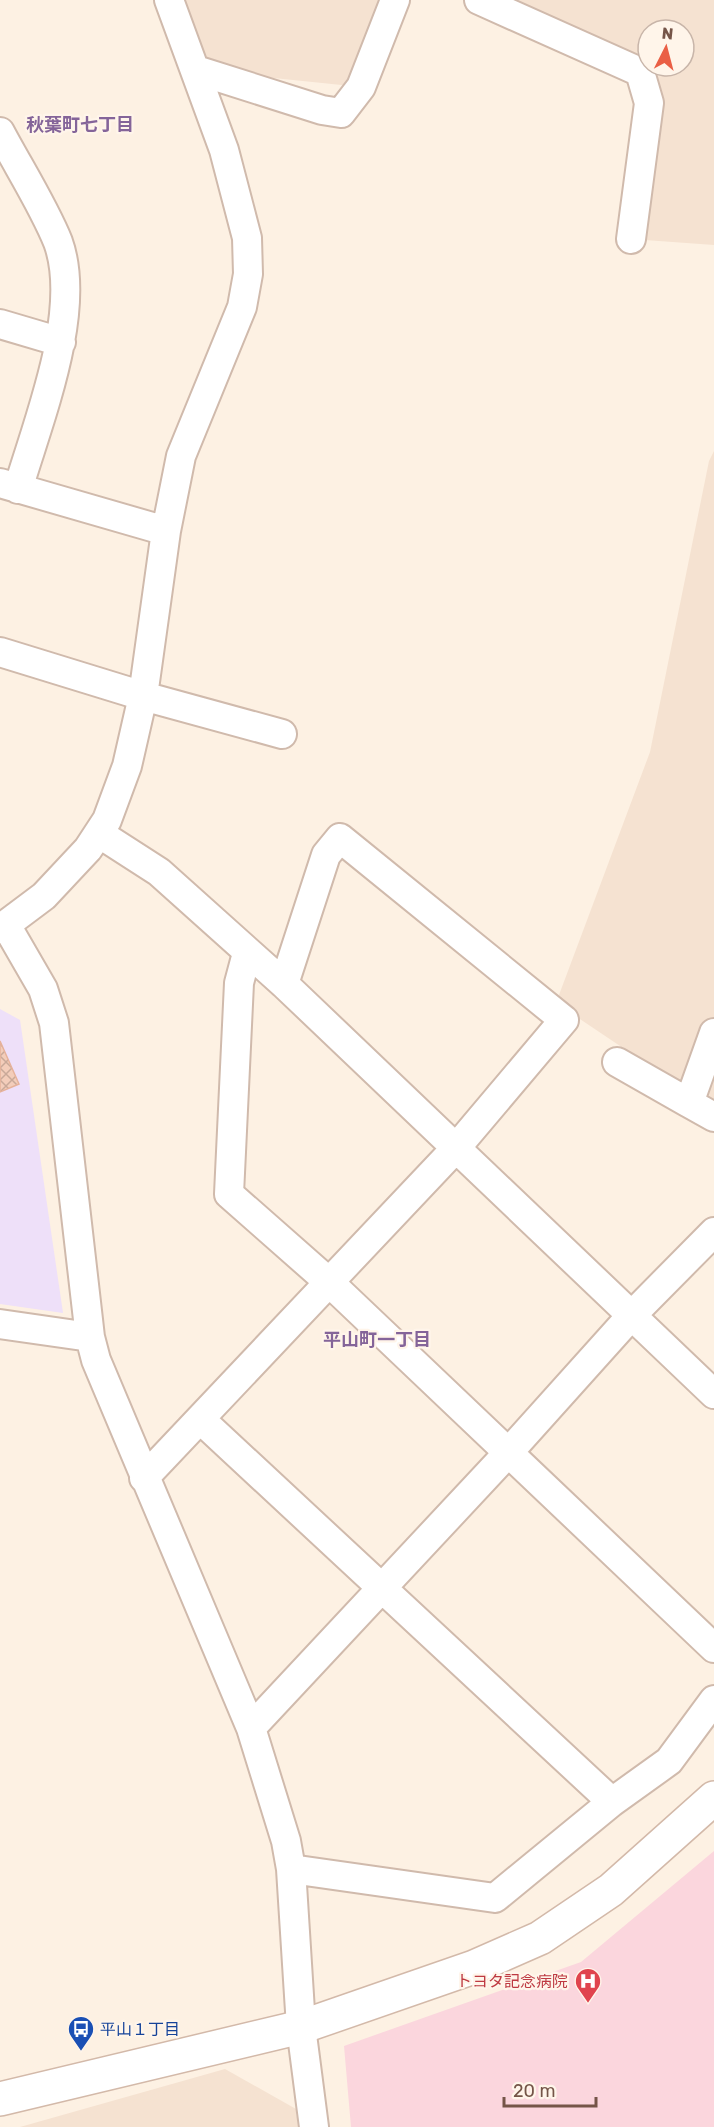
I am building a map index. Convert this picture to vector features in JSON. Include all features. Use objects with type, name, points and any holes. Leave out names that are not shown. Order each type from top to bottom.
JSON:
[{"type":"street","points":[[169,0],[224,150],[247,238],[248,274],[242,307],[181,456],[165,531],[143,696],[127,766],[100,834],[44,896],[3,927],[43,989],[54,1023],[90,1337],[96,1360],[251,1728],[286,1841],[291,1869],[301,2027],[314,2127]]},
{"type":"street","points":[[196,70],[322,111],[341,112],[361,87],[395,0]]},
{"type":"street","points":[[479,0],[640,72],[649,104],[631,239]]},
{"type":"street","points":[[0,132],[58,243],[65,283],[61,342],[9,486],[165,531]]},
{"type":"street","points":[[0,324],[61,342]]},
{"type":"street","points":[[5,663],[143,696],[282,734]]},
{"type":"street","points":[[100,834],[159,872],[284,984],[714,1394]]},
{"type":"street","points":[[144,1478],[456,1148],[564,1020],[340,838],[326,855],[284,984]]},
{"type":"street","points":[[247,952],[239,983],[229,1194],[330,1283],[714,1648]]},
{"type":"street","points":[[689,1103],[714,1033]]},
{"type":"street","points":[[617,1062],[714,1117]]},
{"type":"street","points":[[251,1728],[508,1453],[631,1316],[714,1232]]},
{"type":"street","points":[[0,1324],[90,1337]]},
{"type":"street","points":[[200,1419],[612,1802]]},
{"type":"street","points":[[291,1869],[495,1899],[612,1802],[669,1761],[714,1700]]},
{"type":"street","points":[[0,2099],[301,2027],[474,1967],[540,1938],[611,1890],[714,1798]]},
{"type":"shaded area","points":[[170,0],[395,0],[361,87],[196,70]]},
{"type":"shaded area","points":[[479,0],[714,0],[714,245],[631,239],[640,78],[696,78],[696,18],[636,18],[636,70]]},
{"type":"shaded area","points":[[714,451],[714,1109],[556,1003],[650,752],[709,461]]},
{"type":"shaded area","points":[[0,1009],[20,1020],[63,1313],[0,1304]]},
{"type":"shaded area","name":"トヨタ記念病院","points":[[714,1851],[714,2127],[351,2127],[344,2046],[581,1962]]},
{"type":"shaded area","points":[[225,2069],[296,2109],[298,2127],[20,2127]]},
{"type":"building","points":[[0,1041],[19,1084],[0,1092]]},
{"type":"place","name":"トヨタ記念病院","points":[[588,2004]]},
{"type":"place","name":"平山１丁目","points":[[81,2052]]},
{"type":"district","name":"秋葉町七丁目","points":[[80,125]]},
{"type":"district","name":"平山町一丁目","points":[[377,1340]]}]
